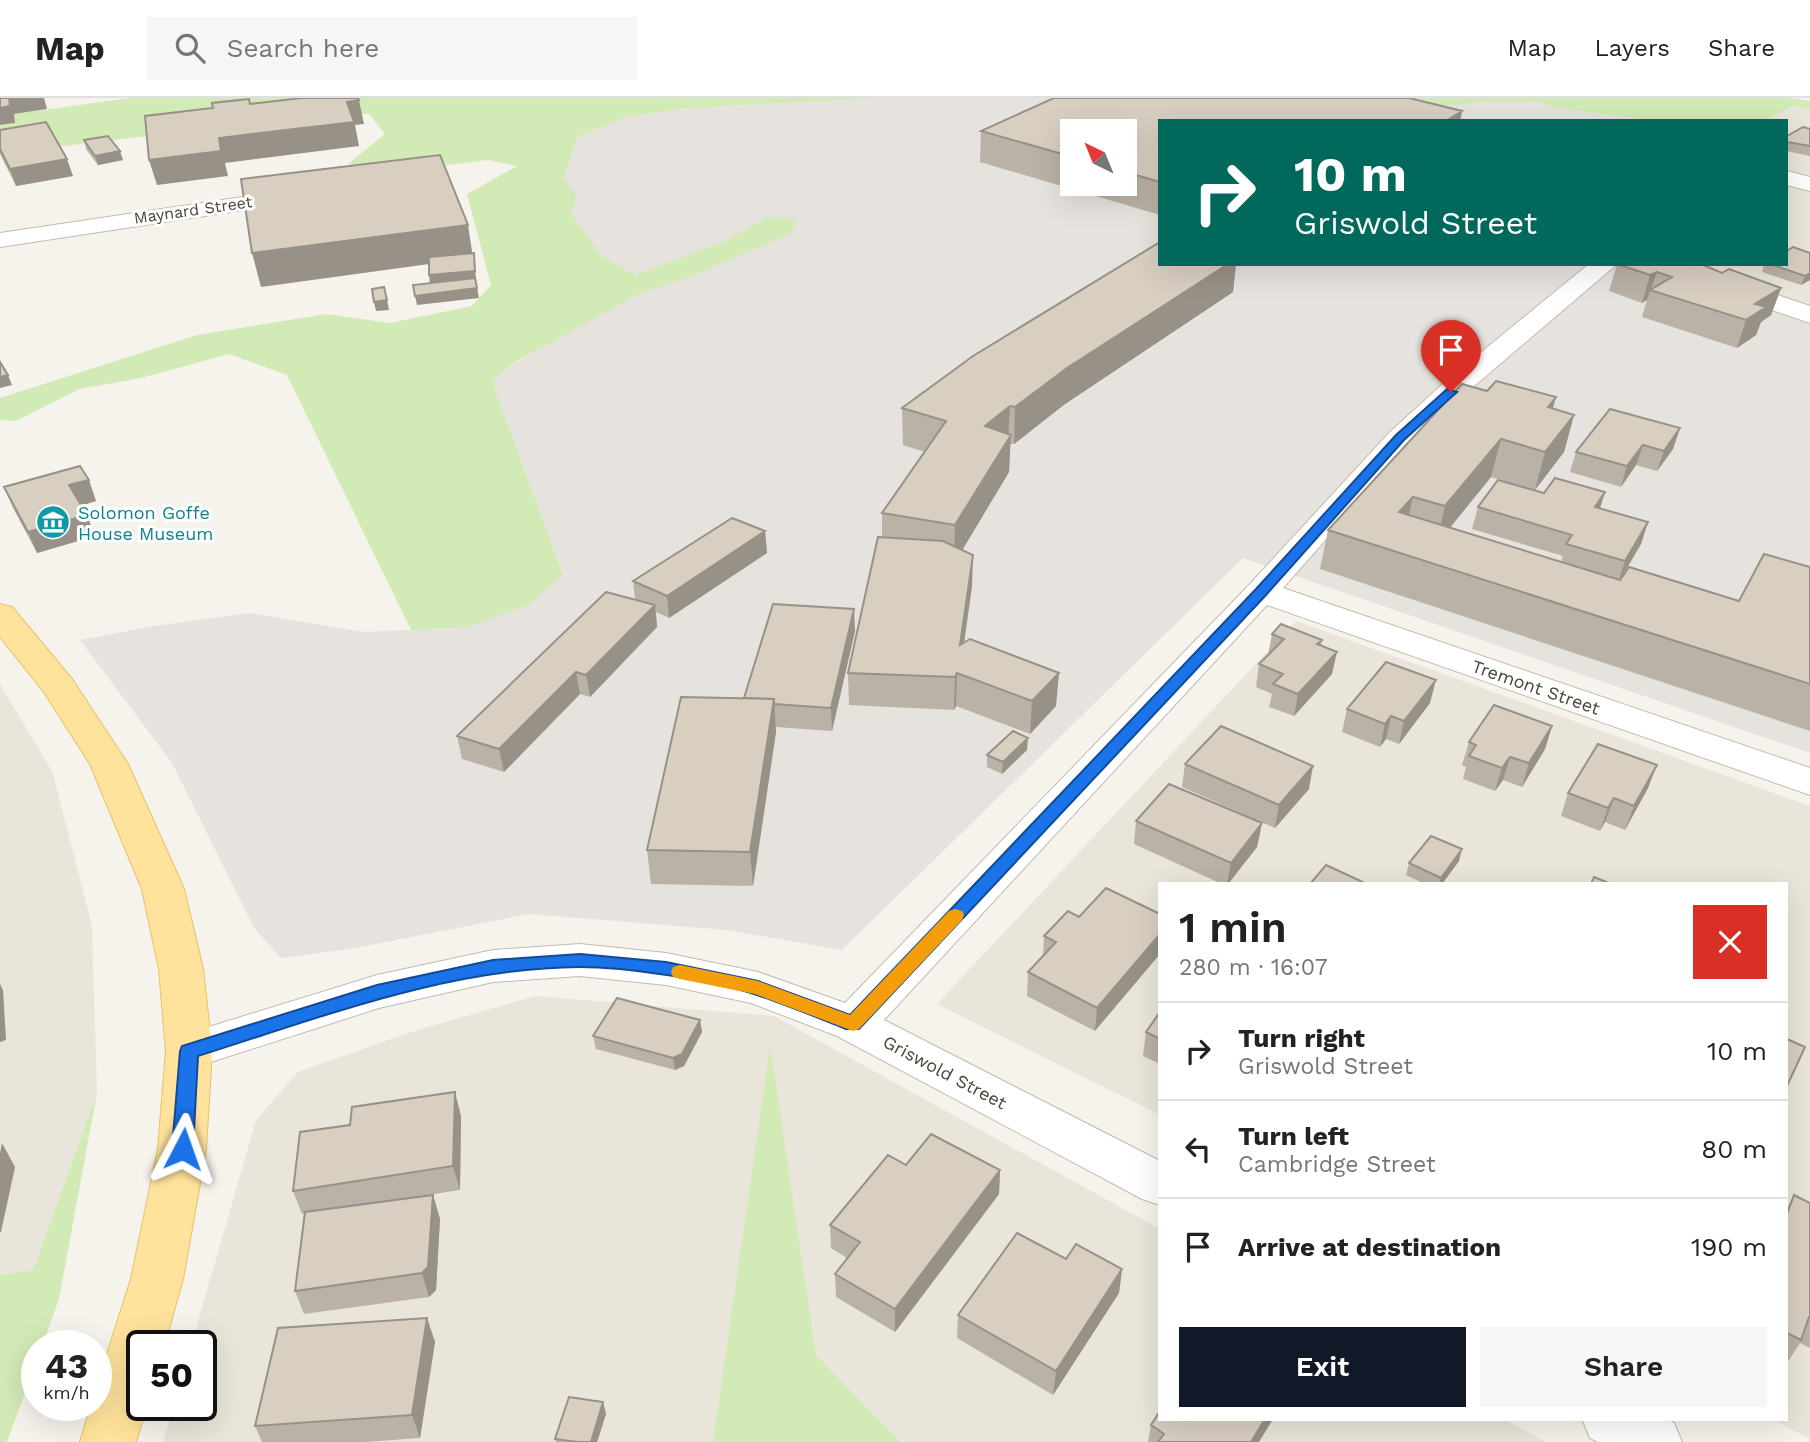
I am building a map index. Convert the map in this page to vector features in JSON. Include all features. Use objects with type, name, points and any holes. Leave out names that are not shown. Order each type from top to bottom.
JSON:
[{"type":"main road","points":[[0,614],[59,687],[109,764],[163,889],[181,969],[189,1051],[183,1149],[157,1279],[108,1442]]},
{"type":"street","points":[[1788,178],[1810,184]]},
{"type":"street","name":"Maynard Street","points":[[0,240],[316,193]]},
{"type":"street","points":[[853,1024],[1261,592],[1400,438],[1456,387],[1603,266]]},
{"type":"street","points":[[1667,266],[1810,315]]},
{"type":"street","name":"Tremont Street","points":[[1261,592],[1810,782]]},
{"type":"street","name":"Griswold Street","points":[[189,1051],[377,992],[493,966],[580,960],[666,969],[758,988],[853,1024],[1158,1183]]},
{"type":"street","points":[[1614,1421],[1654,1442]]},
{"type":"shaded area","points":[[887,98],[1383,98],[1538,102],[1557,108],[1641,119],[1158,119],[1158,266],[1647,266],[1810,324],[1810,753],[1243,558],[842,950],[727,930],[529,914],[350,949],[281,958],[254,928],[172,763],[80,640],[154,626],[250,613],[363,632],[468,627],[563,575],[492,381],[636,275],[602,256],[571,213],[577,196],[564,180],[577,137],[627,117],[687,108]]},
{"type":"shaded area","points":[[1794,106],[1810,110],[1810,324],[1647,266],[1788,266],[1788,119],[1768,119]]},
{"type":"shaded area","points":[[1296,621],[1810,806],[1810,1439],[1775,1421],[1788,1421],[1788,882],[1158,882],[1158,1114],[937,1004]]},
{"type":"shaded area","points":[[0,684],[53,773],[92,927],[97,1093],[33,1270],[0,1275]]},
{"type":"shaded area","points":[[535,996],[774,1016],[1158,1228],[1158,1421],[1508,1421],[1546,1442],[901,1442],[816,1355],[770,1048],[713,1442],[163,1442],[169,1421],[217,1421],[217,1330],[196,1330],[256,1120],[298,1072],[411,1032]]},
{"type":"green space","points":[[130,98],[887,98],[687,108],[627,117],[577,137],[564,179],[577,196],[571,213],[602,256],[636,275],[726,241],[767,217],[797,218],[791,233],[690,277],[639,294],[519,360],[492,381],[563,575],[526,606],[468,627],[411,630],[287,375],[229,354],[141,378],[79,389],[16,421],[0,420],[0,398],[197,335],[326,314],[390,323],[472,306],[491,285],[467,194],[517,166],[488,160],[392,172],[348,164],[385,134],[369,114],[269,109],[206,129],[56,147],[0,147],[0,125],[15,123],[14,114]]},
{"type":"green space","points":[[1383,98],[1790,98],[1810,101],[1810,110],[1794,106],[1768,119],[1641,119],[1557,108],[1538,102],[1490,101],[1442,106]]},
{"type":"green space","points":[[770,1045],[816,1355],[901,1442],[713,1442]]},
{"type":"green space","points":[[97,1093],[59,1299],[48,1330],[21,1330],[21,1404],[7,1442],[0,1442],[0,1275],[33,1270]]},
{"type":"building","points":[[0,98],[9,98],[10,106],[0,108]]},
{"type":"building","points":[[302,98],[358,98],[359,100],[347,102],[354,122],[219,138],[221,151],[149,160],[145,116],[213,108],[212,103],[249,99],[250,104]]},
{"type":"building","points":[[1054,98],[1409,98],[1462,111],[1449,119],[1158,119],[1158,181],[1138,176],[1138,119],[1060,119],[1060,153],[981,131]]},
{"type":"building","points":[[46,122],[67,159],[10,169],[0,149],[0,130]]},
{"type":"building","points":[[1803,127],[1810,129],[1810,146],[1788,142],[1788,135]]},
{"type":"building","points":[[108,136],[120,151],[95,156],[84,140]]},
{"type":"building","points":[[440,155],[468,225],[252,253],[241,179]]},
{"type":"building","points":[[1158,243],[1158,266],[1225,266],[1067,368],[1015,407],[1010,406],[985,426],[1011,435],[955,525],[882,513],[946,421],[902,408],[973,356]]},
{"type":"building","points":[[1793,247],[1810,253],[1810,273],[1805,276],[1776,266],[1788,266],[1788,250]]},
{"type":"building","points":[[474,253],[475,271],[429,275],[429,257]]},
{"type":"building","points":[[1623,266],[1706,266],[1722,273],[1729,269],[1781,288],[1755,304],[1766,307],[1746,320],[1650,290],[1672,277],[1657,272],[1650,275]]},
{"type":"building","points":[[475,278],[477,288],[415,296],[413,285]]},
{"type":"building","points":[[384,287],[387,300],[374,302],[372,289]]},
{"type":"building","points":[[0,362],[8,375],[0,377]]},
{"type":"building","points":[[1496,381],[1556,397],[1548,407],[1574,415],[1545,452],[1501,439],[1445,506],[1413,497],[1399,512],[1620,580],[1629,567],[1739,601],[1764,554],[1810,567],[1810,684],[1328,530],[1462,384],[1487,391]]},
{"type":"building","points":[[1610,409],[1680,428],[1664,451],[1643,445],[1627,466],[1576,452]]},
{"type":"building","points":[[80,466],[89,480],[69,485],[87,515],[28,532],[4,487]]},
{"type":"building","points":[[1555,478],[1605,492],[1595,507],[1648,522],[1625,561],[1566,544],[1572,535],[1478,507],[1498,480],[1544,493]]},
{"type":"building","points":[[732,518],[765,531],[667,596],[633,581]]},
{"type":"building","points":[[878,537],[943,541],[973,555],[960,645],[970,639],[1059,673],[1032,701],[957,673],[955,677],[848,673]]},
{"type":"building","points":[[606,592],[655,605],[586,675],[576,672],[499,749],[457,736]]},
{"type":"building","points":[[773,604],[854,609],[831,708],[774,704],[774,699],[744,698]]},
{"type":"building","points":[[1281,624],[1322,640],[1317,644],[1337,652],[1298,694],[1273,684],[1283,674],[1259,664],[1284,639],[1272,634]]},
{"type":"building","points":[[1386,662],[1436,680],[1404,721],[1391,716],[1385,724],[1347,709]]},
{"type":"building","points":[[681,697],[774,699],[750,852],[647,850]]},
{"type":"building","points":[[1494,705],[1552,726],[1529,763],[1510,757],[1502,768],[1469,756],[1476,745],[1469,742]]},
{"type":"building","points":[[1221,726],[1313,766],[1279,805],[1185,764]]},
{"type":"building","points":[[1013,731],[1028,738],[1003,762],[987,755]]},
{"type":"building","points":[[1598,744],[1657,765],[1634,806],[1614,798],[1608,808],[1568,793]]},
{"type":"building","points":[[1169,784],[1262,823],[1231,863],[1136,821]]},
{"type":"building","points":[[1431,836],[1462,849],[1441,878],[1409,863]]},
{"type":"building","points":[[1326,865],[1363,882],[1312,882]]},
{"type":"building","points":[[1594,877],[1606,882],[1592,882]]},
{"type":"building","points":[[1106,888],[1158,913],[1158,936],[1097,1008],[1028,972],[1056,942],[1044,936],[1068,911],[1079,917]]},
{"type":"building","points":[[617,998],[700,1020],[682,1054],[673,1058],[593,1036]]},
{"type":"building","points":[[1158,1015],[1158,1038],[1146,1032]]},
{"type":"building","points":[[1788,1039],[1805,1047],[1788,1084]]},
{"type":"building","points":[[455,1092],[453,1166],[293,1191],[300,1132],[350,1125],[352,1107]]},
{"type":"building","points":[[931,1134],[1000,1170],[895,1309],[835,1274],[860,1242],[830,1225],[888,1155],[906,1165]]},
{"type":"building","points":[[433,1195],[428,1267],[422,1273],[295,1291],[305,1212]]},
{"type":"building","points":[[1794,1195],[1810,1203],[1810,1317],[1801,1340],[1788,1334],[1788,1211]]},
{"type":"building","points":[[1017,1233],[1066,1259],[1076,1244],[1122,1269],[1056,1371],[958,1315]]},
{"type":"building","points":[[427,1318],[412,1415],[255,1426],[278,1328]]},
{"type":"building","points":[[569,1397],[603,1402],[591,1442],[555,1439]]},
{"type":"building","points":[[1158,1414],[1158,1421],[1264,1421],[1251,1442],[1158,1442],[1164,1434],[1151,1425]]},
{"type":"slow traffic","points":[[680,972],[758,988],[853,1024],[955,915]]},
{"type":"place","name":"Solomon Goffe House Museum","points":[[53,522]]},
{"type":"route","points":[[183,1149],[189,1051],[377,992],[493,966],[580,960],[666,969],[758,988],[853,1024],[1261,592],[1400,438],[1451,392]]}]
